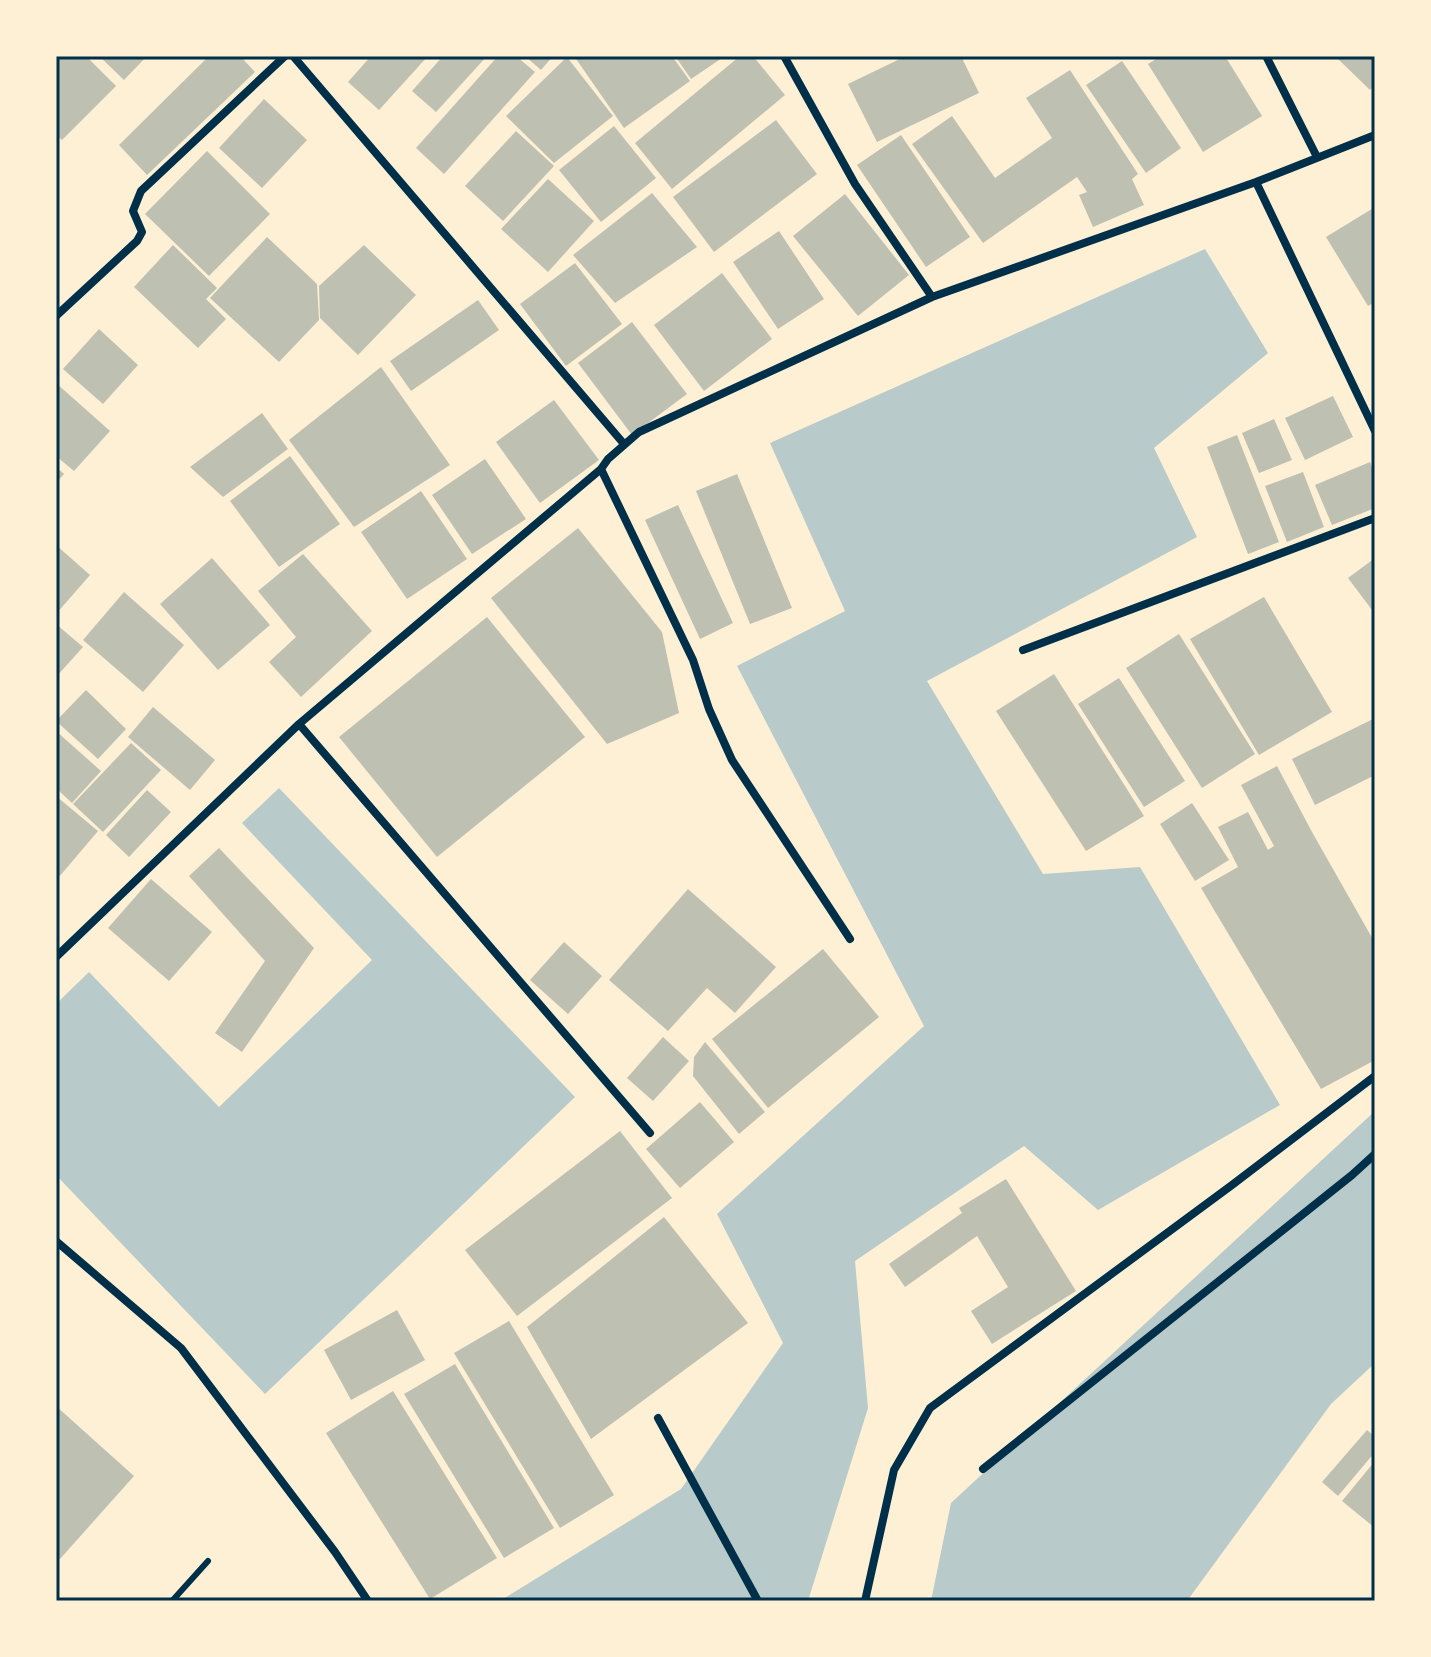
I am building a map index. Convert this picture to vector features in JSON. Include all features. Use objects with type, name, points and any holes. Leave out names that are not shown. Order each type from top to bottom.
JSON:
[{"type":"street","points":[[56,316],[137,241],[142,232],[133,211],[141,191],[285,56]]},
{"type":"street","points":[[293,56],[624,444]]},
{"type":"street","points":[[784,56],[855,184],[932,297]]},
{"type":"street","points":[[1266,56],[1317,157]]},
{"type":"street","points":[[56,957],[299,724],[601,469],[639,432],[932,297],[1256,182],[1375,135]]},
{"type":"street","points":[[1256,182],[1375,431]]},
{"type":"street","points":[[601,469],[693,660],[709,709],[732,760],[850,939]]},
{"type":"street","points":[[1023,650],[1375,518]]},
{"type":"street","points":[[299,724],[650,1133]]},
{"type":"street","points":[[865,1601],[894,1470],[930,1408],[1375,1076]]},
{"type":"street","points":[[983,1469],[1375,1154]]},
{"type":"street","points":[[56,1241],[181,1348],[335,1552],[368,1601]]},
{"type":"street","points":[[658,1418],[758,1601]]},
{"type":"lane","points":[[172,1601],[208,1561]]},
{"type":"shaded area","points":[[1205,249],[1268,353],[1154,448],[1197,537],[927,681],[1043,874],[1140,867],[1280,1105],[1098,1210],[1024,1146],[855,1261],[868,1408],[808,1601],[500,1601],[681,1489],[783,1343],[717,1214],[924,1026],[737,666],[845,611],[770,443]]},
{"type":"shaded area","points":[[279,788],[575,1097],[265,1394],[56,1175],[56,1004],[89,972],[219,1107],[372,960],[242,823]]},
{"type":"shaded area","points":[[1375,1111],[1375,1363],[1331,1404],[1187,1601],[931,1601],[951,1503]]},
{"type":"building","points":[[56,56],[86,56],[116,86],[62,140],[56,135]]},
{"type":"building","points":[[99,56],[147,56],[124,80]]},
{"type":"building","points":[[209,56],[240,56],[255,72],[147,175],[119,145]]},
{"type":"building","points":[[371,56],[428,56],[379,110],[348,82]]},
{"type":"building","points":[[443,56],[487,56],[436,112],[412,91]]},
{"type":"building","points":[[498,56],[516,56],[535,72],[444,174],[416,148]]},
{"type":"building","points":[[525,56],[553,56],[541,70]]},
{"type":"building","points":[[574,56],[672,56],[690,81],[624,128]]},
{"type":"building","points":[[675,56],[725,56],[691,79]]},
{"type":"building","points":[[740,56],[753,56],[785,95],[672,189],[635,143]]},
{"type":"building","points":[[906,56],[961,56],[979,93],[877,142],[848,84]]},
{"type":"building","points":[[1161,56],[1225,56],[1262,116],[1203,152],[1148,64]]},
{"type":"building","points":[[1335,56],[1375,56],[1375,85],[1370,90]]},
{"type":"building","points":[[567,57],[613,116],[554,163],[506,116]]},
{"type":"building","points":[[1122,61],[1181,148],[1146,173],[1086,85]]},
{"type":"building","points":[[1070,70],[1138,174],[1132,179],[1144,205],[1093,227],[1079,195],[1087,192],[1077,177],[983,243],[912,144],[952,116],[995,178],[1052,138],[1026,98]]},
{"type":"building","points":[[264,99],[307,140],[262,188],[219,148]]},
{"type":"building","points":[[776,120],[817,174],[714,252],[673,197]]},
{"type":"building","points":[[614,126],[656,178],[601,222],[559,170]]},
{"type":"building","points":[[516,131],[554,166],[503,221],[465,186]]},
{"type":"building","points":[[901,135],[970,237],[926,267],[857,165]]},
{"type":"building","points":[[207,151],[270,214],[209,276],[145,214]]},
{"type":"building","points":[[548,179],[594,221],[548,272],[501,229]]},
{"type":"building","points":[[652,193],[697,247],[615,303],[573,255]]},
{"type":"building","points":[[845,194],[909,275],[858,316],[793,236]]},
{"type":"building","points":[[1375,207],[1375,302],[1368,306],[1326,237]]},
{"type":"building","points":[[779,231],[824,299],[778,329],[733,262]]},
{"type":"building","points":[[267,237],[317,284],[319,320],[279,362],[210,298]]},
{"type":"building","points":[[173,245],[217,288],[206,299],[226,319],[198,348],[134,287]]},
{"type":"building","points":[[364,245],[416,295],[358,355],[320,318],[319,286]]},
{"type":"building","points":[[575,263],[622,324],[566,366],[520,304]]},
{"type":"building","points":[[722,273],[772,339],[704,391],[654,325]]},
{"type":"building","points":[[478,300],[499,330],[411,391],[390,361]]},
{"type":"building","points":[[632,322],[687,394],[632,435],[578,363]]},
{"type":"building","points":[[99,329],[138,365],[103,404],[63,369]]},
{"type":"building","points":[[381,367],[450,465],[354,527],[289,440]]},
{"type":"building","points":[[56,383],[110,431],[74,471],[56,456]]},
{"type":"building","points":[[1333,396],[1353,437],[1305,460],[1285,418]]},
{"type":"building","points":[[554,400],[599,460],[540,503],[496,442]]},
{"type":"building","points":[[262,413],[288,449],[223,497],[190,467]]},
{"type":"building","points":[[1274,419],[1292,460],[1259,473],[1242,433]]},
{"type":"building","points":[[1237,435],[1279,542],[1248,554],[1207,447]]},
{"type":"building","points":[[290,456],[340,524],[279,567],[230,501]]},
{"type":"building","points":[[485,459],[526,519],[472,554],[432,495]]},
{"type":"building","points":[[1370,462],[1375,475],[1375,508],[1332,525],[1315,485]]},
{"type":"building","points":[[56,467],[64,474],[56,483]]},
{"type":"building","points":[[1303,472],[1324,527],[1287,542],[1265,486]]},
{"type":"building","points":[[737,474],[792,608],[750,624],[696,491]]},
{"type":"building","points":[[421,491],[467,559],[407,599],[361,532]]},
{"type":"building","points":[[678,505],[733,623],[700,639],[645,520]]},
{"type":"building","points":[[578,528],[662,632],[679,713],[607,744],[491,598]]},
{"type":"building","points":[[56,545],[90,575],[56,614]]},
{"type":"building","points":[[303,554],[372,631],[301,697],[269,662],[296,637],[258,591]]},
{"type":"building","points":[[212,558],[270,625],[218,670],[160,604]]},
{"type":"building","points":[[1375,558],[1375,614],[1348,578]]},
{"type":"building","points":[[124,592],[184,645],[143,692],[83,640]]},
{"type":"building","points":[[1264,597],[1332,712],[1259,755],[1190,639]]},
{"type":"building","points":[[487,617],[585,737],[437,857],[339,737]]},
{"type":"building","points":[[56,624],[83,647],[56,677]]},
{"type":"building","points":[[1179,634],[1255,754],[1202,788],[1126,668]]},
{"type":"building","points":[[1054,674],[1144,816],[1086,851],[996,711]]},
{"type":"building","points":[[1119,678],[1185,781],[1144,807],[1078,704]]},
{"type":"building","points":[[86,690],[126,729],[98,759],[56,721]]},
{"type":"building","points":[[153,707],[215,760],[190,790],[128,737]]},
{"type":"building","points":[[1375,718],[1375,775],[1315,805],[1292,759]]},
{"type":"building","points":[[56,731],[101,771],[72,803],[56,788]]},
{"type":"building","points":[[131,743],[161,770],[103,832],[73,804]]},
{"type":"building","points":[[1277,766],[1375,943],[1375,1060],[1321,1089],[1201,888],[1238,867],[1218,827],[1248,812],[1268,850],[1274,846],[1241,785]]},
{"type":"building","points":[[147,790],[171,812],[129,857],[106,835]]},
{"type":"building","points":[[56,796],[98,831],[59,877],[56,874]]},
{"type":"building","points":[[1192,803],[1229,860],[1195,881],[1160,824]]},
{"type":"building","points":[[219,848],[314,948],[242,1052],[215,1033],[265,961],[189,876]]},
{"type":"building","points":[[151,879],[212,932],[169,981],[108,928]]},
{"type":"building","points":[[688,889],[776,967],[735,1013],[707,988],[668,1031],[609,980]]},
{"type":"building","points":[[564,942],[602,976],[568,1014],[530,980]]},
{"type":"building","points":[[823,949],[879,1017],[768,1108],[712,1039]]},
{"type":"building","points":[[663,1037],[689,1061],[653,1101],[627,1078]]},
{"type":"building","points":[[705,1042],[765,1112],[739,1134],[693,1076],[694,1057]]},
{"type":"building","points":[[700,1102],[734,1142],[680,1188],[646,1149]]},
{"type":"building","points":[[620,1131],[672,1198],[517,1316],[465,1250]]},
{"type":"building","points":[[1006,1179],[1076,1291],[992,1344],[971,1311],[1008,1287],[977,1236],[905,1287],[889,1264],[962,1213],[959,1208]]},
{"type":"building","points":[[664,1217],[748,1323],[591,1439],[527,1327]]},
{"type":"building","points":[[397,1310],[425,1360],[351,1400],[324,1350]]},
{"type":"building","points":[[509,1321],[614,1495],[560,1528],[454,1353]]},
{"type":"building","points":[[455,1364],[554,1528],[504,1558],[404,1394]]},
{"type":"building","points":[[393,1391],[497,1558],[430,1599],[326,1433]]},
{"type":"building","points":[[56,1406],[134,1476],[60,1559],[56,1555]]},
{"type":"building","points":[[1367,1430],[1375,1437],[1375,1452],[1338,1496],[1322,1482]]},
{"type":"building","points":[[1375,1461],[1375,1528],[1342,1501]]}]
